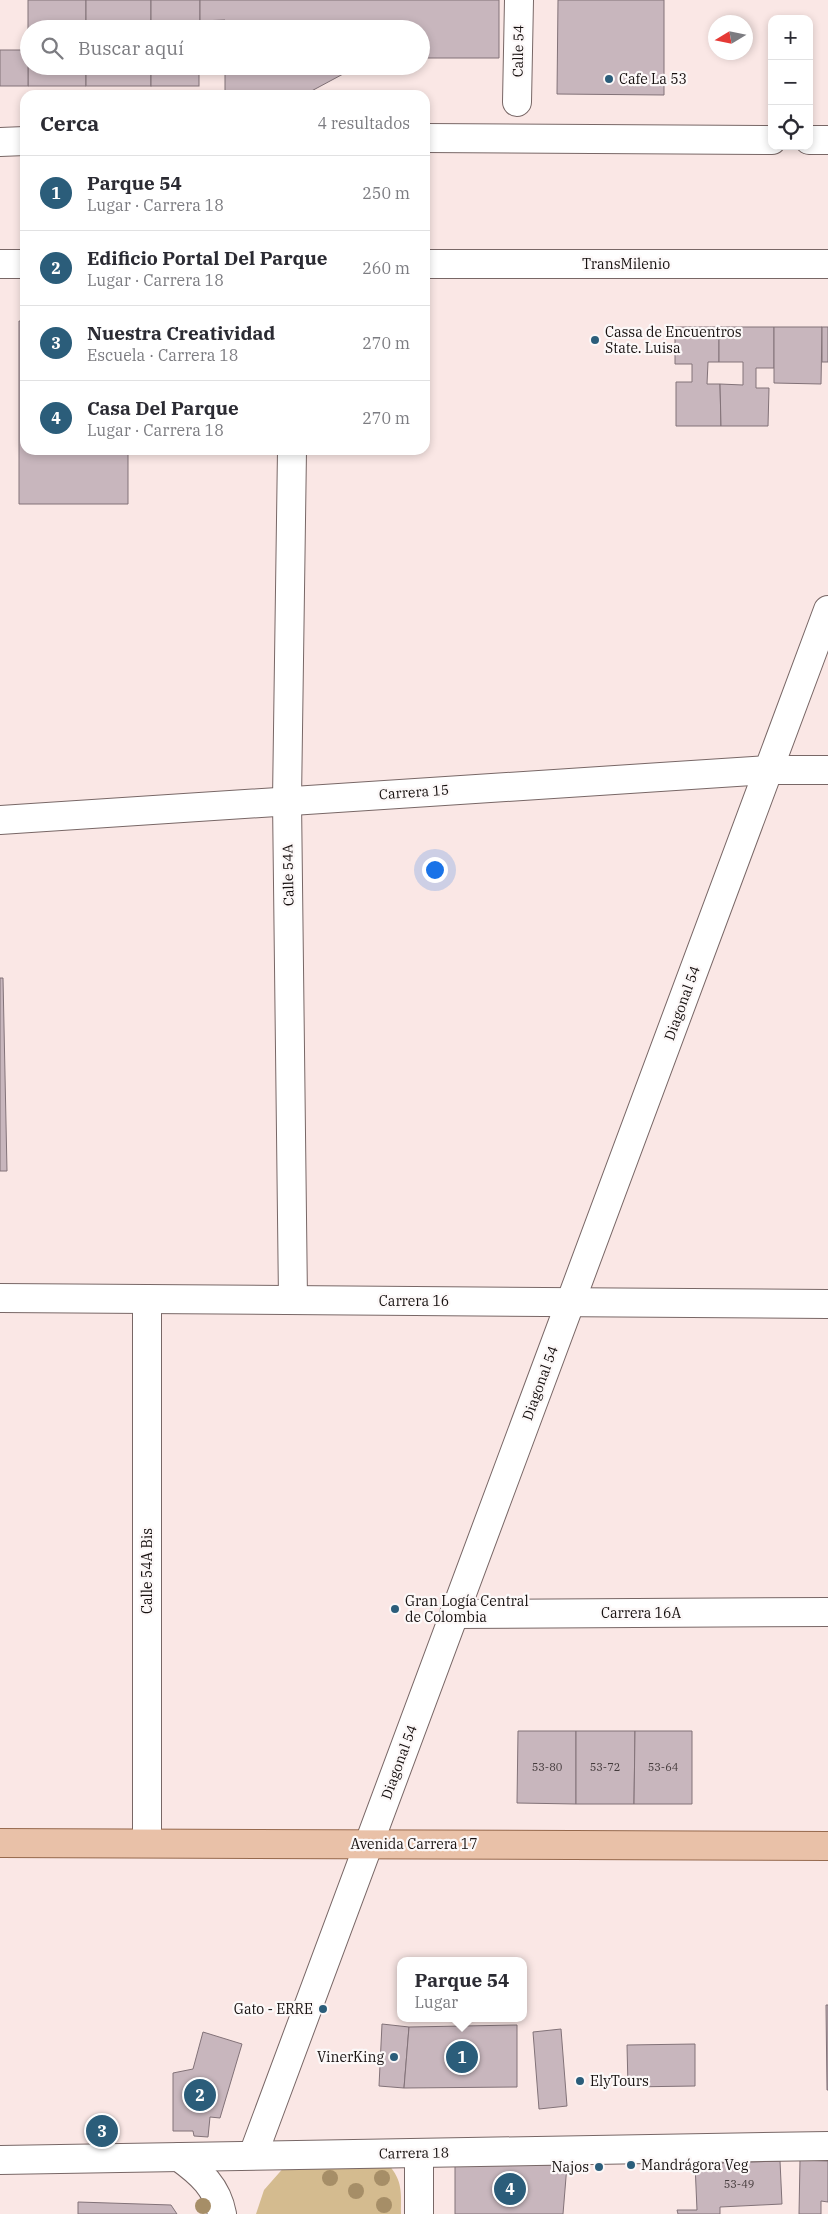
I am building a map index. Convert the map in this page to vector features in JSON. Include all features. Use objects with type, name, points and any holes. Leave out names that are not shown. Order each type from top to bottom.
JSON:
[{"type":"main road","name":"Avenida Carrera 17","points":[[0,1842],[828,1846]]},
{"type":"street","name":"Calle 54","points":[[517,102],[519,0]]},
{"type":"street","points":[[430,138],[768,140]]},
{"type":"street","points":[[813,140],[828,140]]},
{"type":"street","points":[[0,142],[20,141]]},
{"type":"street","points":[[0,264],[20,264]]},
{"type":"street","name":"TransMilenio","points":[[430,264],[828,264]]},
{"type":"street","name":"Calle 54A","points":[[292,455],[287,800],[293,1300]]},
{"type":"street","name":"Diagonal 54","points":[[253,2155],[828,610]]},
{"type":"street","name":"Carrera 15","points":[[0,820],[768,770],[828,770]]},
{"type":"street","name":"Carrera 16","points":[[0,1298],[828,1304]]},
{"type":"street","name":"Calle 54A Bis","points":[[147,1299],[147,1843]]},
{"type":"street","name":"Carrera 16A","points":[[454,1614],[828,1612]]},
{"type":"street","name":"Carrera 18","points":[[0,2160],[828,2146]]},
{"type":"street","points":[[419,2153],[419,2214]]},
{"type":"street","points":[[179,2157],[208,2180],[218,2196],[222,2214]]},
{"type":"shaded area","points":[[388,2164],[399,2181],[401,2214],[256,2214],[264,2190],[286,2165]]},
{"type":"building","points":[[28,0],[86,0],[86,20],[28,20]]},
{"type":"building","points":[[86,0],[151,0],[151,20],[86,20]]},
{"type":"building","points":[[151,0],[200,0],[200,20],[151,20]]},
{"type":"building","points":[[200,0],[499,0],[499,58],[430,58],[430,20],[200,20]]},
{"type":"building","points":[[558,0],[664,0],[664,95],[557,94]]},
{"type":"building","points":[[0,50],[20,50],[20,75],[28,75],[28,86],[0,86]]},
{"type":"building","points":[[28,75],[86,75],[86,86],[28,86]]},
{"type":"building","points":[[86,75],[151,75],[151,86],[86,86]]},
{"type":"building","points":[[151,75],[199,75],[199,86],[151,86]]},
{"type":"building","points":[[225,75],[341,75],[313,90],[225,90]]},
{"type":"building","points":[[20,321],[20,455],[128,455],[128,504],[19,504]]},
{"type":"building","points":[[675,327],[719,327],[719,362],[708,362],[707,384],[720,384],[721,426],[676,426],[676,382],[692,382],[692,364],[675,364]]},
{"type":"building","points":[[719,327],[774,327],[774,368],[756,368],[756,388],[769,388],[768,426],[721,426],[720,384],[743,385],[743,362],[719,362]]},
{"type":"building","points":[[774,327],[822,327],[821,384],[774,383]]},
{"type":"building","points":[[822,327],[828,327],[828,362],[822,362]]},
{"type":"building","points":[[0,978],[3,978],[7,1171],[0,1171]]},
{"type":"building","points":[[518,1731],[576,1731],[576,1804],[517,1803]]},
{"type":"building","points":[[576,1731],[635,1731],[634,1804],[576,1804]]},
{"type":"building","points":[[635,1731],[692,1731],[692,1804],[634,1804]]},
{"type":"building","points":[[826,2005],[828,2005],[828,2090],[827,2090]]},
{"type":"building","name":"VinerKing","points":[[382,2024],[409,2027],[404,2088],[379,2086]]},
{"type":"building","points":[[517,2025],[517,2087],[404,2088],[409,2027]]},
{"type":"building","points":[[561,2029],[567,2106],[539,2109],[533,2032]]},
{"type":"building","points":[[203,2032],[242,2044],[220,2118],[210,2117],[208,2137],[194,2136],[193,2131],[173,2131],[173,2073],[193,2069]]},
{"type":"building","points":[[695,2044],[695,2086],[628,2087],[627,2045]]},
{"type":"building","points":[[800,2160],[828,2161],[828,2202],[821,2201],[821,2214],[799,2214]]},
{"type":"building","points":[[780,2161],[782,2204],[720,2207],[720,2214],[678,2214],[677,2210],[697,2210],[695,2164]]},
{"type":"building","points":[[455,2164],[567,2165],[563,2214],[455,2214]]},
{"type":"building","points":[[78,2202],[171,2205],[177,2214],[78,2214]]},
{"type":"place","name":"Cafe La 53","points":[[609,79]]},
{"type":"place","name":"Cassa de Encuentros State. Luisa","points":[[595,340]]},
{"type":"place","name":"Gran Logía Central de Colombia","points":[[395,1609]]},
{"type":"place","name":"Gato - ERRE","points":[[323,2009]]},
{"type":"place","name":"VinerKing","points":[[394,2057]]},
{"type":"place","name":"Parque 54","points":[[462,2057]]},
{"type":"place","name":"ElyTours","points":[[580,2081]]},
{"type":"place","name":"Edificio Portal Del Parque","points":[[200,2095]]},
{"type":"place","name":"Nuestra Creatividad","points":[[102,2131]]},
{"type":"place","name":"Mandrágora Veg","points":[[631,2165]]},
{"type":"place","name":"Najos","points":[[599,2167]]},
{"type":"place","name":"Casa Del Parque","points":[[510,2189]]}]
